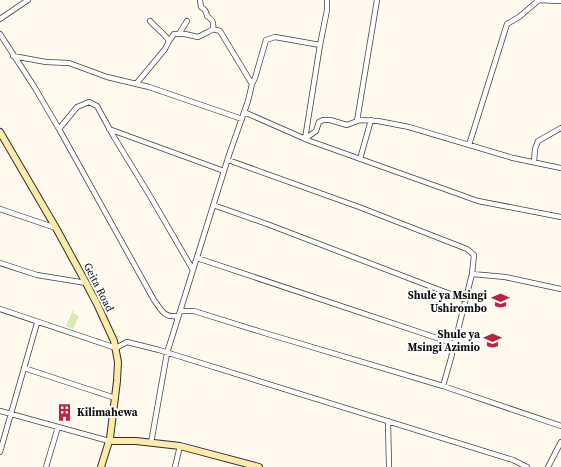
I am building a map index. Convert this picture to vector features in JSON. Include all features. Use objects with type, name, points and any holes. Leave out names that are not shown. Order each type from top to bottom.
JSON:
[{"type":"main road","name":"Geita Road","points":[[0,132],[86,283],[116,348],[117,375],[115,398],[109,441],[101,467]]},
{"type":"main road","points":[[109,441],[180,446],[259,467]]},
{"type":"street","points":[[0,19],[28,0]]},
{"type":"street","points":[[200,0],[201,6],[204,8],[207,16],[211,18],[214,24],[213,29]]},
{"type":"street","points":[[305,139],[327,10],[327,0]]},
{"type":"street","points":[[357,121],[377,0]]},
{"type":"street","points":[[536,0],[561,1]]},
{"type":"street","points":[[468,145],[507,24],[519,17],[539,0]]},
{"type":"street","points":[[150,21],[166,36],[169,41]]},
{"type":"street","points":[[179,34],[187,21]]},
{"type":"street","points":[[136,84],[165,49],[174,34],[198,37],[213,29],[220,31],[252,84]]},
{"type":"street","points":[[0,34],[35,88],[59,129],[162,313],[170,317],[179,313],[194,311],[443,386],[561,426]]},
{"type":"street","points":[[151,443],[167,353],[266,40],[274,37],[320,45]]},
{"type":"street","points":[[13,56],[46,62],[69,63],[108,77],[149,87],[242,119]]},
{"type":"street","points":[[59,129],[77,107],[89,102],[97,106],[109,129],[193,270]]},
{"type":"street","points":[[244,112],[305,139],[478,201],[561,217]]},
{"type":"street","points":[[305,139],[316,131],[318,122],[323,120],[330,120],[347,125],[357,121],[371,120],[409,127],[513,158],[561,168]]},
{"type":"street","points":[[360,159],[371,120]]},
{"type":"street","points":[[534,162],[535,149],[538,141],[561,128]]},
{"type":"street","points":[[109,129],[224,171]]},
{"type":"street","points":[[228,160],[359,207],[467,249],[474,255],[472,274],[466,300],[443,386]]},
{"type":"street","points":[[213,205],[466,300]]},
{"type":"street","points":[[0,209],[56,228]]},
{"type":"street","points":[[197,258],[454,344]]},
{"type":"street","points":[[0,263],[37,275],[86,283]]},
{"type":"street","points":[[472,274],[505,277],[561,289]]},
{"type":"street","points":[[0,309],[37,323],[116,348],[127,342],[167,353],[513,460],[527,467]]},
{"type":"street","points":[[0,452],[37,323]]},
{"type":"street","points":[[24,368],[115,398]]},
{"type":"street","points":[[0,411],[109,441]]},
{"type":"street","points":[[388,421],[388,467]]},
{"type":"street","points":[[46,467],[58,427]]},
{"type":"street","points":[[548,467],[561,442]]},
{"type":"street","points":[[175,467],[180,446]]},
{"type":"green space","points":[[73,310],[73,313],[79,316],[73,329],[66,326]]},
{"type":"place","name":"Shule ya Msingi Ushirombo","points":[[500,301]]},
{"type":"place","name":"Shule ya Msingi Azimio","points":[[493,340]]},
{"type":"place","name":"Kilimahewa","points":[[64,412]]}]
